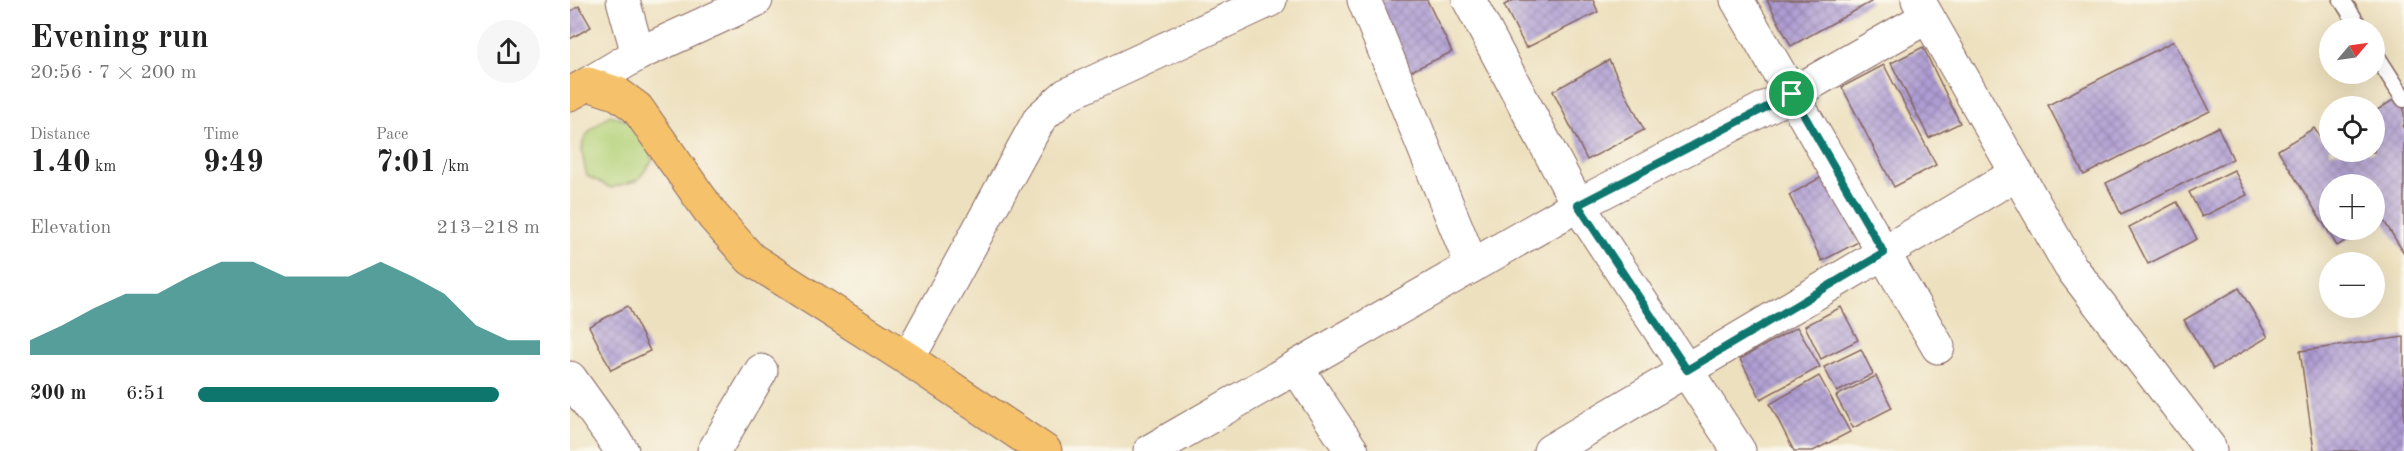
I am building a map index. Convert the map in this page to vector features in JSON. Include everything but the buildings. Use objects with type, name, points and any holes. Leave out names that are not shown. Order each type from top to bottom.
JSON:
[{"type":"highway","points":[[579,89],[618,94],[636,108],[713,216],[751,260],[908,359],[1045,451]]},
{"type":"street","points":[[579,89],[638,54],[756,0]]},
{"type":"street","points":[[908,359],[1040,118],[1066,95],[1270,0]]},
{"type":"street","points":[[1364,0],[1472,266]]},
{"type":"street","points":[[1469,0],[1578,205],[1739,451]]},
{"type":"street","points":[[1737,0],[1938,347]]},
{"type":"street","points":[[622,1],[638,54]]},
{"type":"street","points":[[1150,451],[1578,205],[1792,94],[1923,9],[2070,266],[2210,451]]},
{"type":"street","points":[[1550,451],[2016,174]]},
{"type":"street","points":[[1296,367],[1352,451]]},
{"type":"street","points":[[714,451],[761,371]]},
{"type":"street","points":[[570,378],[622,451]]},
{"type":"lane","points":[[2342,0],[2354,18]]},
{"type":"lane","points":[[2385,69],[2404,99]]},
{"type":"green space","points":[[610,115],[630,121],[641,129],[652,161],[638,180],[611,188],[587,176],[582,147],[592,128]]},
{"type":"route","points":[[1792,94],[1884,253],[1687,370],[1578,205],[1792,94]]}]
